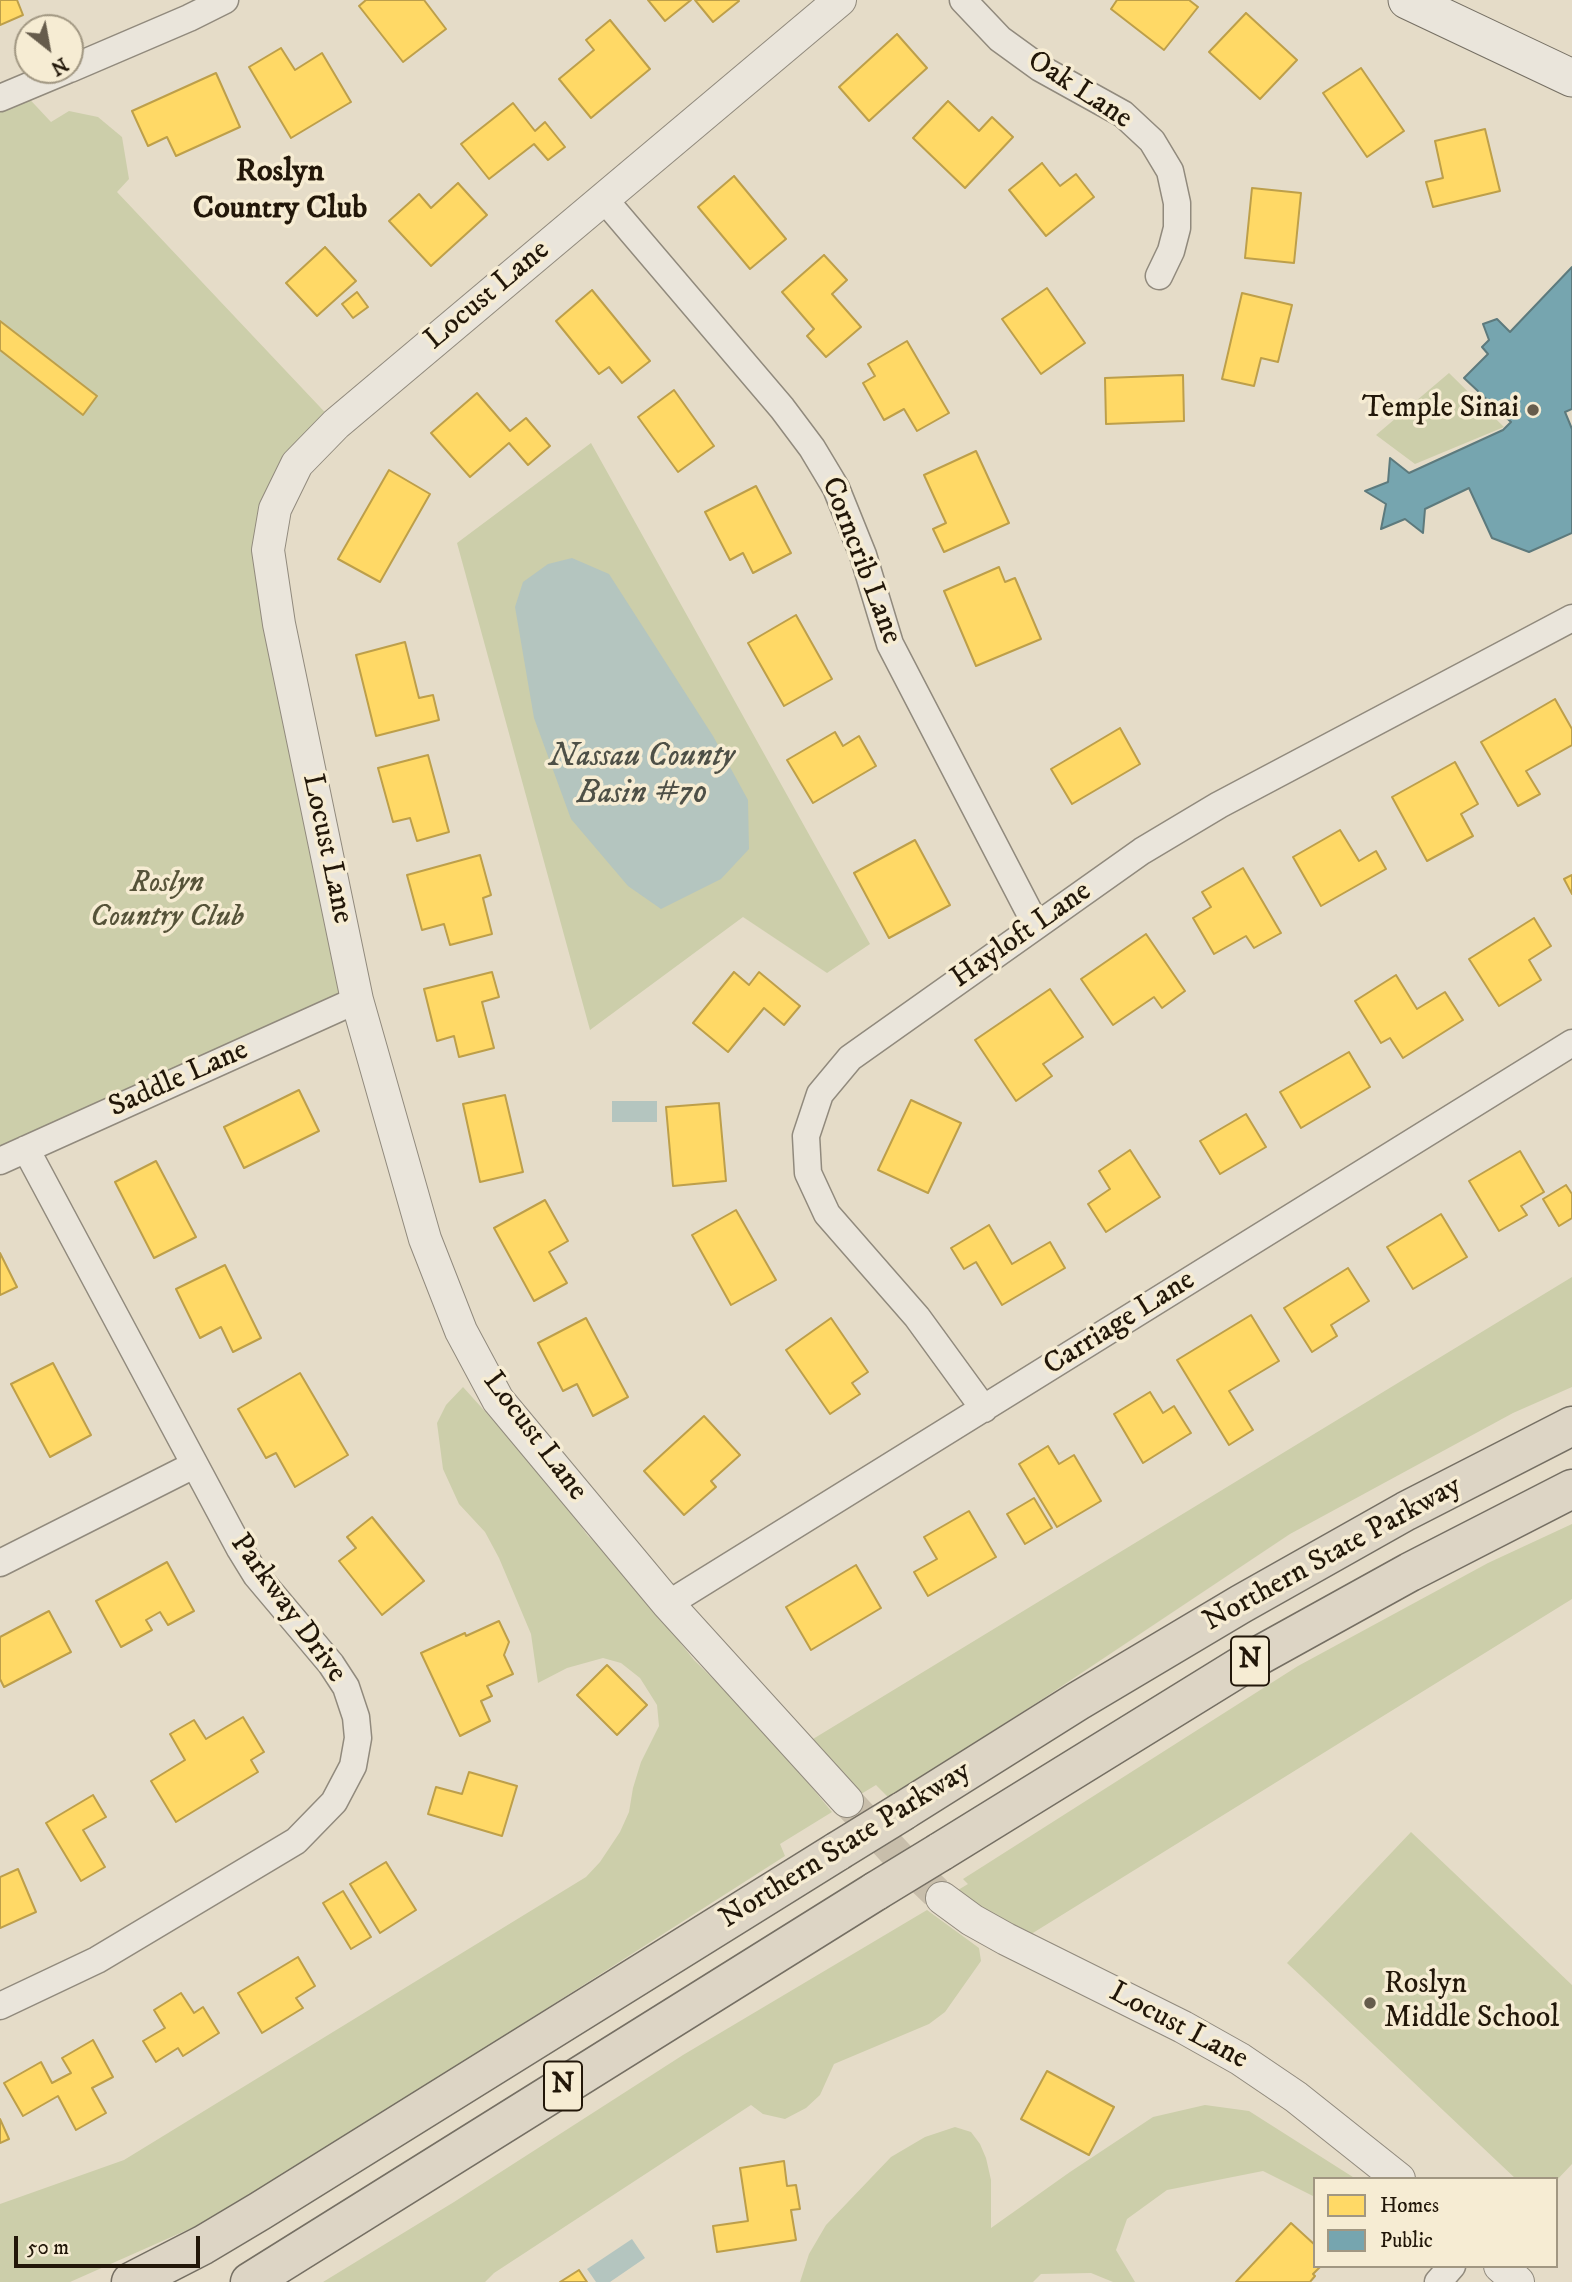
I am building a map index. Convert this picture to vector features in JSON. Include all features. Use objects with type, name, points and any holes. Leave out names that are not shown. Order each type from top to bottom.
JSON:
[{"type":"highway","name":"Northern State Parkway","points":[[131,2282],[203,2245],[260,2211],[1079,1701],[1252,1597],[1406,1511],[1572,1426]]},
{"type":"highway","name":"Northern State Parkway","points":[[250,2282],[1251,1660],[1410,1572],[1572,1489]]},
{"type":"main road","points":[[1407,0],[1446,8],[1572,78]]},
{"type":"street","points":[[84,62],[225,0]]},
{"type":"street","name":"Locust Lane","points":[[840,0],[336,424],[297,464],[275,509],[268,550],[279,624],[357,1000],[425,1239],[461,1331],[498,1400],[668,1604],[847,1801]]},
{"type":"street","name":"Oak Lane","points":[[963,0],[1000,39],[1040,68],[1123,114],[1152,141],[1170,172],[1178,203],[1177,228],[1171,251],[1159,276]]},
{"type":"street","points":[[0,98],[33,84]]},
{"type":"street","name":"Corncrib Lane","points":[[604,199],[782,408],[812,448],[830,478],[863,555],[890,644],[1036,925]]},
{"type":"street","name":"Hayloft Lane","points":[[984,1409],[918,1317],[827,1214],[808,1173],[806,1136],[820,1094],[850,1058],[1142,851],[1219,805],[1572,618]]},
{"type":"street","name":"Saddle Lane","points":[[0,1161],[357,1000]]},
{"type":"street","name":"Carriage Lane","points":[[668,1604],[1572,1043]]},
{"type":"street","name":"Parkway Drive","points":[[0,2006],[97,1959],[296,1841],[334,1802],[354,1766],[358,1738],[356,1717],[346,1687],[331,1664],[256,1575],[194,1465],[26,1149]]},
{"type":"street","points":[[0,1563],[194,1465]]},
{"type":"street","name":"Locust Lane","points":[[942,1898],[972,1920],[1006,1939],[1184,2027],[1240,2059],[1296,2097],[1396,2177]]},
{"type":"street","points":[[1438,2282],[1450,2268]]},
{"type":"street","points":[[1502,2268],[1518,2282]]},
{"type":"green space","name":"Roslyn Country Club","points":[[21,90],[51,122],[69,111],[98,117],[122,137],[129,179],[117,192],[336,424],[275,509],[357,1000],[0,1158],[0,98]]},
{"type":"green space","points":[[1449,373],[1504,427],[1415,464],[1376,435]]},
{"type":"green space","points":[[591,443],[870,944],[827,973],[743,917],[590,1030],[457,543]]},
{"type":"green space","points":[[1572,1277],[1572,1387],[1513,1413],[1290,1534],[889,1798],[876,1785],[861,1794],[813,1739]]},
{"type":"green space","points":[[463,1387],[547,1480],[588,1536],[632,1575],[659,1616],[694,1660],[763,1728],[832,1812],[780,1844],[785,1856],[230,2211],[70,2282],[0,2282],[0,2204],[124,2160],[586,1877],[600,1862],[620,1832],[629,1812],[641,1762],[659,1726],[657,1705],[640,1678],[621,1663],[603,1658],[567,1668],[538,1683],[531,1634],[499,1558],[485,1532],[459,1504],[443,1469],[437,1423],[446,1405]]},
{"type":"green space","points":[[1572,1524],[1572,1599],[1028,1936],[987,1914],[958,1890],[968,1884],[963,1879],[1298,1666],[1488,1563]]},
{"type":"green space","points":[[1411,1832],[1572,1985],[1572,2164],[1558,2179],[1514,2177],[1287,1963]]},
{"type":"green space","points":[[927,1910],[979,1948],[981,1961],[945,2012],[929,2024],[834,2064],[820,2095],[806,2108],[785,2119],[763,2114],[751,2105],[494,2273],[485,2282],[323,2282],[454,2202],[683,2055]]},
{"type":"green space","points":[[1205,2105],[1249,2111],[1353,2177],[1313,2177],[1313,2196],[1263,2171],[1167,2190],[1127,2219],[1116,2250],[1135,2282],[1113,2282],[1091,2273],[1041,2274],[1033,2282],[800,2282],[809,2254],[826,2225],[891,2157],[925,2137],[955,2127],[971,2132],[980,2144],[991,2180],[991,2228],[1153,2117]]},
{"type":"water","name":"Nassau County Basin #70","points":[[572,558],[609,574],[713,736],[748,800],[749,849],[721,879],[661,909],[628,886],[571,819],[534,718],[515,607],[523,582],[548,564]]},
{"type":"water","points":[[612,1101],[657,1101],[657,1122],[612,1122]]},
{"type":"water","points":[[632,2239],[645,2258],[610,2282],[596,2282],[587,2269]]},
{"type":"building: Homes","points":[[0,0],[17,0],[23,14],[14,14],[14,19],[0,25]]},
{"type":"building: Homes","points":[[366,0],[424,0],[446,29],[403,62],[359,6]]},
{"type":"building: Homes","points":[[648,0],[691,0],[665,21]]},
{"type":"building: Homes","points":[[695,0],[738,0],[739,1],[713,22]]},
{"type":"building: Homes","points":[[1117,0],[1189,0],[1198,7],[1164,50],[1111,9]]},
{"type":"building: Homes","points":[[1246,13],[1297,60],[1260,99],[1209,52]]},
{"type":"building: Homes","points":[[610,20],[650,69],[591,118],[559,79],[594,50],[586,40]]},
{"type":"building: Homes","points":[[897,34],[927,68],[869,121],[839,87]]},
{"type":"building: Homes","points":[[281,48],[295,70],[322,53],[351,102],[291,138],[249,67]]},
{"type":"building: Homes","points":[[1361,68],[1404,131],[1367,157],[1323,93]]},
{"type":"building: Homes","points":[[216,73],[240,127],[176,156],[167,137],[148,146],[132,111]]},
{"type":"building: Homes","points":[[948,101],[979,131],[992,117],[1013,137],[965,188],[913,138]]},
{"type":"building: Homes","points":[[513,103],[535,131],[545,122],[565,147],[548,160],[534,144],[489,179],[461,144]]},
{"type":"building: Homes","points":[[1485,129],[1500,191],[1433,207],[1426,182],[1443,178],[1435,141]]},
{"type":"building: Homes","points":[[1042,163],[1060,186],[1076,174],[1094,197],[1046,236],[1009,190]]},
{"type":"building: Homes","points":[[734,176],[786,239],[750,269],[698,207]]},
{"type":"building: Homes","points":[[458,183],[487,215],[431,266],[389,221],[419,194],[431,208]]},
{"type":"building: Homes","points":[[1252,188],[1301,193],[1294,263],[1245,258]]},
{"type":"building: Homes","points":[[325,247],[356,281],[317,316],[286,283]]},
{"type":"building: Homes","points":[[824,255],[847,280],[832,294],[861,327],[826,357],[807,336],[814,329],[782,292]]},
{"type":"building: Homes","points":[[1047,288],[1085,343],[1041,374],[1002,319]]},
{"type":"building: Homes","points":[[592,290],[650,361],[622,383],[609,367],[599,374],[556,321]]},
{"type":"building: Homes","points":[[357,292],[368,307],[353,318],[342,304]]},
{"type":"building: Homes","points":[[1242,293],[1292,305],[1278,362],[1261,358],[1254,386],[1222,379]]},
{"type":"building: Homes","points":[[0,321],[97,396],[83,415],[0,350]]},
{"type":"building: Homes","points":[[907,341],[949,413],[917,431],[904,409],[884,420],[863,383],[875,376],[868,364]]},
{"type":"building: Homes","points":[[1183,375],[1184,421],[1106,424],[1105,378]]},
{"type":"building: Homes","points":[[674,390],[714,446],[678,472],[638,417]]},
{"type":"building: Homes","points":[[477,393],[510,431],[526,418],[550,446],[528,465],[509,443],[470,477],[431,433]]},
{"type":"building: Homes","points":[[976,451],[1009,523],[944,552],[933,529],[946,523],[924,475]]},
{"type":"building: Homes","points":[[389,470],[430,494],[380,582],[338,559]]},
{"type":"building: Homes","points":[[756,486],[791,553],[753,573],[743,553],[730,560],[705,512]]},
{"type":"building: Homes","points":[[999,567],[1005,582],[1015,578],[1041,639],[976,666],[944,591]]},
{"type":"building: Homes","points":[[796,615],[832,679],[784,706],[748,643]]},
{"type":"building: Homes","points":[[405,642],[419,698],[433,695],[439,720],[376,736],[356,655]]},
{"type":"building: Homes","points":[[1555,699],[1572,729],[1572,745],[1526,771],[1540,794],[1518,806],[1481,742]]},
{"type":"building: Homes","points":[[1120,728],[1140,764],[1072,804],[1051,769]]},
{"type":"building: Homes","points":[[835,732],[843,746],[859,736],[876,766],[813,803],[787,760]]},
{"type":"building: Homes","points":[[428,755],[449,832],[417,841],[410,818],[393,822],[378,768]]},
{"type":"building: Homes","points":[[1455,762],[1478,804],[1461,814],[1473,836],[1427,861],[1392,797]]},
{"type":"building: Homes","points":[[1340,830],[1359,861],[1376,851],[1386,869],[1321,906],[1293,857]]},
{"type":"building: Homes","points":[[915,840],[950,905],[889,938],[854,873]]},
{"type":"building: Homes","points":[[480,855],[491,895],[483,898],[492,934],[450,945],[444,924],[422,930],[407,875]]},
{"type":"building: Homes","points":[[1243,868],[1281,933],[1254,948],[1246,936],[1214,954],[1193,918],[1211,907],[1202,892]]},
{"type":"building: Homes","points":[[1572,875],[1572,894],[1564,879]]},
{"type":"building: Homes","points":[[1534,918],[1551,946],[1529,960],[1541,980],[1499,1006],[1469,959]]},
{"type":"building: Homes","points":[[1146,934],[1185,991],[1162,1008],[1154,997],[1113,1025],[1081,979]]},
{"type":"building: Homes","points":[[492,972],[499,997],[482,1002],[494,1048],[459,1057],[454,1036],[437,1041],[424,989]]},
{"type":"building: Homes","points":[[734,972],[749,985],[759,972],[800,1006],[784,1025],[764,1008],[728,1052],[693,1023]]},
{"type":"building: Homes","points":[[1396,975],[1417,1009],[1445,992],[1463,1020],[1403,1058],[1390,1038],[1381,1043],[1355,1001]]},
{"type":"building: Homes","points":[[1050,989],[1083,1037],[1043,1064],[1052,1076],[1016,1101],[975,1040]]},
{"type":"building: Homes","points":[[1349,1052],[1370,1087],[1301,1128],[1280,1092]]},
{"type":"building: Homes","points":[[299,1090],[319,1131],[244,1168],[224,1127]]},
{"type":"building: Homes","points":[[505,1095],[523,1172],[480,1182],[463,1104]]},
{"type":"building: Homes","points":[[911,1100],[961,1123],[928,1193],[878,1170]]},
{"type":"building: Homes","points":[[719,1103],[726,1181],[673,1186],[666,1107]]},
{"type":"building: Homes","points":[[1246,1114],[1266,1147],[1220,1174],[1200,1141]]},
{"type":"building: Homes","points":[[1130,1150],[1160,1197],[1106,1232],[1088,1204],[1110,1189],[1099,1171]]},
{"type":"building: Homes","points":[[1520,1151],[1544,1192],[1521,1206],[1527,1215],[1499,1231],[1469,1181]]},
{"type":"building: Homes","points":[[156,1161],[196,1237],[154,1258],[115,1182]]},
{"type":"building: Homes","points":[[1566,1185],[1572,1194],[1572,1218],[1559,1226],[1543,1199]]},
{"type":"building: Homes","points":[[545,1200],[568,1241],[549,1252],[567,1283],[534,1301],[494,1228]]},
{"type":"building: Homes","points":[[736,1210],[776,1280],[731,1305],[692,1235]]},
{"type":"building: Homes","points":[[1441,1214],[1467,1257],[1413,1289],[1387,1247]]},
{"type":"building: Homes","points":[[989,1225],[1012,1264],[1050,1242],[1065,1268],[1002,1305],[976,1262],[964,1269],[951,1248]]},
{"type":"building: Homes","points":[[0,1253],[17,1287],[0,1295]]},
{"type":"building: Homes","points":[[225,1265],[261,1338],[233,1352],[221,1327],[200,1338],[176,1289]]},
{"type":"building: Homes","points":[[1348,1268],[1369,1301],[1331,1325],[1337,1336],[1312,1352],[1284,1308]]},
{"type":"building: Homes","points":[[1251,1315],[1279,1361],[1229,1391],[1253,1430],[1229,1445],[1177,1360]]},
{"type":"building: Homes","points":[[586,1318],[628,1397],[593,1416],[577,1384],[563,1391],[538,1343]]},
{"type":"building: Homes","points":[[831,1318],[868,1372],[852,1383],[860,1394],[830,1414],[786,1350]]},
{"type":"building: Homes","points":[[53,1363],[91,1435],[50,1457],[11,1384]]},
{"type":"building: Homes","points":[[300,1373],[348,1455],[295,1487],[276,1453],[266,1458],[238,1409]]},
{"type":"building: Homes","points":[[1150,1392],[1163,1413],[1174,1406],[1191,1433],[1143,1463],[1114,1414]]},
{"type":"building: Homes","points":[[704,1416],[740,1455],[711,1481],[716,1487],[684,1515],[644,1471]]},
{"type":"building: Homes","points":[[1048,1446],[1059,1464],[1074,1455],[1101,1501],[1057,1527],[1019,1464]]},
{"type":"building: Homes","points":[[1034,1498],[1052,1528],[1025,1544],[1007,1514]]},
{"type":"building: Homes","points":[[969,1511],[996,1557],[928,1596],[914,1572],[937,1559],[924,1537]]},
{"type":"building: Homes","points":[[372,1517],[424,1581],[382,1615],[339,1561],[356,1548],[347,1537]]},
{"type":"building: Homes","points":[[167,1562],[194,1611],[168,1625],[160,1612],[146,1620],[152,1630],[121,1647],[96,1601]]},
{"type":"building: Homes","points":[[856,1565],[881,1608],[811,1650],[786,1607]]},
{"type":"building: Homes","points":[[49,1611],[71,1652],[4,1687],[0,1679],[0,1637]]},
{"type":"building: Homes","points":[[499,1621],[509,1642],[504,1655],[513,1674],[487,1686],[492,1696],[481,1701],[490,1721],[460,1736],[421,1653]]},
{"type":"building: Homes","points":[[607,1665],[647,1705],[617,1735],[577,1695]]},
{"type":"building: Homes","points":[[243,1717],[264,1752],[251,1760],[258,1772],[176,1822],[151,1781],[185,1760],[170,1734],[194,1720],[206,1739]]},
{"type":"building: Homes","points":[[469,1772],[517,1786],[502,1836],[428,1814],[436,1787],[462,1794]]},
{"type":"building: Homes","points":[[93,1795],[106,1817],[83,1830],[105,1867],[81,1881],[46,1823]]},
{"type":"building: Homes","points":[[386,1862],[416,1910],[380,1933],[350,1884]]},
{"type":"building: Homes","points":[[18,1869],[36,1912],[0,1928],[0,1877]]},
{"type":"building: Homes","points":[[343,1891],[371,1937],[351,1949],[323,1903]]},
{"type":"building: Homes","points":[[298,1957],[315,1986],[296,1998],[303,2008],[262,2033],[238,1993]]},
{"type":"building: Homes","points":[[181,1993],[194,2013],[203,2007],[219,2033],[183,2056],[178,2048],[156,2062],[143,2041],[165,2028],[154,2010]]},
{"type":"building: Homes","points":[[93,2040],[113,2077],[92,2088],[106,2113],[76,2130],[58,2096],[23,2116],[4,2083],[41,2062],[52,2083],[71,2073],[62,2058]]},
{"type":"building: Homes","points":[[1047,2071],[1114,2107],[1089,2155],[1021,2119]]},
{"type":"building: Homes","points":[[0,2119],[9,2139],[0,2143]]},
{"type":"building: Homes","points":[[784,2161],[787,2186],[796,2185],[800,2209],[791,2210],[796,2240],[717,2252],[713,2226],[748,2221],[740,2168]]},
{"type":"building: Homes","points":[[1291,2223],[1313,2243],[1313,2268],[1319,2268],[1310,2282],[1236,2282]]},
{"type":"building: Homes","points":[[579,2270],[587,2282],[560,2282]]},
{"type":"building: Public","name":"Temple Sinai","points":[[1572,267],[1572,409],[1565,412],[1572,429],[1572,533],[1529,552],[1492,538],[1469,488],[1425,509],[1423,533],[1405,519],[1381,529],[1386,504],[1365,491],[1388,482],[1390,458],[1409,473],[1503,430],[1511,422],[1464,378],[1488,354],[1482,347],[1489,340],[1483,324],[1497,319],[1510,332]]},
{"type":"tunnel","points":[[847,1801],[942,1898]]},
{"type":"place","name":"Temple Sinai","points":[[1533,410]]},
{"type":"place","name":"Roslyn Middle School","points":[[1370,2003]]},
{"type":"district","name":"Roslyn Country Club","points":[[280,192]]}]
